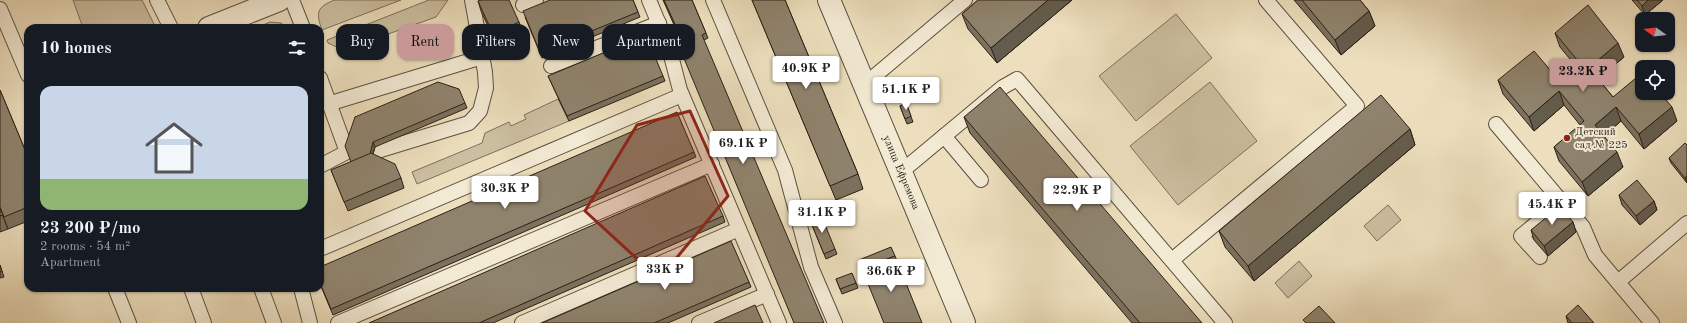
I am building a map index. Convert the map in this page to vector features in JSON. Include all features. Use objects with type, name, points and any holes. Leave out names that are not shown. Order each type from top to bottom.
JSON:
[{"type":"street","points":[[219,24],[279,0]]},
{"type":"street","name":"улица Ефремова","points":[[828,0],[964,323]]},
{"type":"lane","points":[[157,0],[169,24]]},
{"type":"lane","points":[[292,0],[301,24]]},
{"type":"lane","points":[[472,0],[476,24]]},
{"type":"lane","points":[[649,0],[669,48],[682,94],[779,323]]},
{"type":"lane","points":[[713,0],[785,170],[811,267],[835,323]]},
{"type":"lane","points":[[864,85],[965,0]]},
{"type":"lane","points":[[1172,260],[1357,106],[1266,0]]},
{"type":"lane","points":[[0,9],[24,66]]},
{"type":"lane","points":[[551,66],[659,23]]},
{"type":"lane","points":[[328,104],[472,60]]},
{"type":"lane","points":[[374,152],[469,124],[480,111],[486,88],[482,60]]},
{"type":"lane","points":[[901,172],[1003,87],[1017,79],[1225,323]]},
{"type":"lane","points":[[324,91],[346,152],[324,164]]},
{"type":"lane","points":[[324,247],[682,94]]},
{"type":"lane","points":[[1496,124],[1583,228],[1595,255],[1652,323]]},
{"type":"lane","points":[[944,136],[981,180]]},
{"type":"lane","points":[[338,323],[712,164]]},
{"type":"lane","points":[[1540,257],[1521,236],[1562,202]]},
{"type":"lane","points":[[1618,282],[1687,223]]},
{"type":"lane","points":[[522,323],[740,229]]},
{"type":"lane","points":[[117,292],[129,323]]},
{"type":"lane","points":[[192,292],[204,323]]},
{"type":"lane","points":[[262,292],[274,323]]},
{"type":"lane","points":[[302,292],[310,323]]},
{"type":"lane","points":[[699,323],[767,294]]},
{"type":"highlighted area","points":[[690,111],[728,196],[659,279],[585,211],[637,125]]},
{"type":"shaded area","points":[[73,0],[142,0],[154,24],[82,24]]},
{"type":"shaded area","points":[[335,0],[401,0],[324,29],[324,24],[320,24],[318,15],[319,11],[324,5]]},
{"type":"shaded area","points":[[429,0],[448,0],[436,17],[416,24],[397,24],[397,31],[389,34],[389,24],[368,24]]},
{"type":"shaded area","points":[[1176,14],[1212,58],[1136,121],[1099,76]]},
{"type":"shaded area","points":[[270,22],[282,24],[265,24]]},
{"type":"shaded area","points":[[336,36],[336,47],[328,43],[327,40]]},
{"type":"shaded area","points":[[1210,82],[1257,141],[1178,205],[1130,146]]},
{"type":"shaded area","points":[[558,99],[569,121],[417,184],[412,172],[482,143],[485,133],[509,122],[511,126],[526,119],[524,115]]},
{"type":"shaded area","points":[[1388,205],[1401,220],[1377,241],[1364,226]]},
{"type":"shaded area","points":[[1299,261],[1312,276],[1288,298],[1275,283]]},
{"type":"building","points":[[509,0],[519,22],[515,24],[488,24],[478,1]]},
{"type":"building","points":[[550,0],[633,0],[638,12],[609,24],[602,24],[602,27],[594,30],[594,24],[538,24],[538,47],[530,28],[530,24],[528,24],[523,11]]},
{"type":"building","points":[[664,0],[692,0],[706,33],[702,35],[824,323],[794,323],[685,60],[695,60],[695,24],[675,24]]},
{"type":"building","points":[[752,0],[785,0],[858,174],[830,186]]},
{"type":"building","points":[[978,0],[1048,0],[991,48],[962,14]]},
{"type":"building","points":[[1302,0],[1360,0],[1369,11],[1335,40]]},
{"type":"building","points":[[1637,0],[1648,0],[1642,6]]},
{"type":"building","points":[[1588,5],[1618,43],[1589,68],[1613,97],[1635,79],[1635,100],[1666,100],[1672,107],[1639,134],[1616,107],[1595,125],[1617,152],[1582,182],[1554,147],[1584,121],[1559,91],[1529,117],[1498,80],[1534,51],[1557,78],[1578,61],[1555,33]]},
{"type":"building","points":[[602,53],[602,60],[656,60],[663,76],[567,116],[548,76],[586,60],[594,60],[594,57]]},
{"type":"building","points":[[438,82],[459,89],[465,103],[373,142],[370,154],[351,162],[345,146],[355,117]]},
{"type":"building","points":[[1000,87],[1202,323],[1140,323],[964,117]]},
{"type":"building","points":[[0,90],[24,147],[24,209],[4,217],[0,207]]},
{"type":"building","points":[[1381,95],[1410,129],[1248,266],[1219,231]]},
{"type":"building","points":[[906,103],[911,116],[905,119],[900,106]]},
{"type":"building","points":[[677,112],[694,152],[331,309],[324,292],[324,265]]},
{"type":"building","points":[[1685,143],[1687,145],[1687,176],[1685,178],[1669,158]]},
{"type":"building","points":[[371,153],[395,164],[401,178],[344,202],[331,170]]},
{"type":"building","points":[[705,176],[723,216],[479,323],[369,323]]},
{"type":"building","points":[[1637,180],[1654,201],[1636,216],[1619,195]]},
{"type":"building","points":[[1560,206],[1573,222],[1544,246],[1531,230]]},
{"type":"building","points":[[0,209],[3,215],[0,216]]},
{"type":"building","points":[[821,215],[835,249],[824,254],[810,220]]},
{"type":"building","points":[[731,241],[749,282],[654,323],[542,323]]},
{"type":"building","points":[[891,247],[895,256],[862,269],[859,260]]},
{"type":"building","points":[[895,256],[922,323],[884,323],[862,269]]},
{"type":"building","points":[[852,273],[856,283],[840,289],[836,279]]},
{"type":"building","points":[[755,305],[763,323],[714,323]]},
{"type":"building","points":[[1578,305],[1594,323],[1572,323],[1566,316]]},
{"type":"building","points":[[1319,306],[1335,323],[1306,323],[1303,320]]},
{"type":"place","name":"Детский сад № 225","points":[[1567,138]]}]
